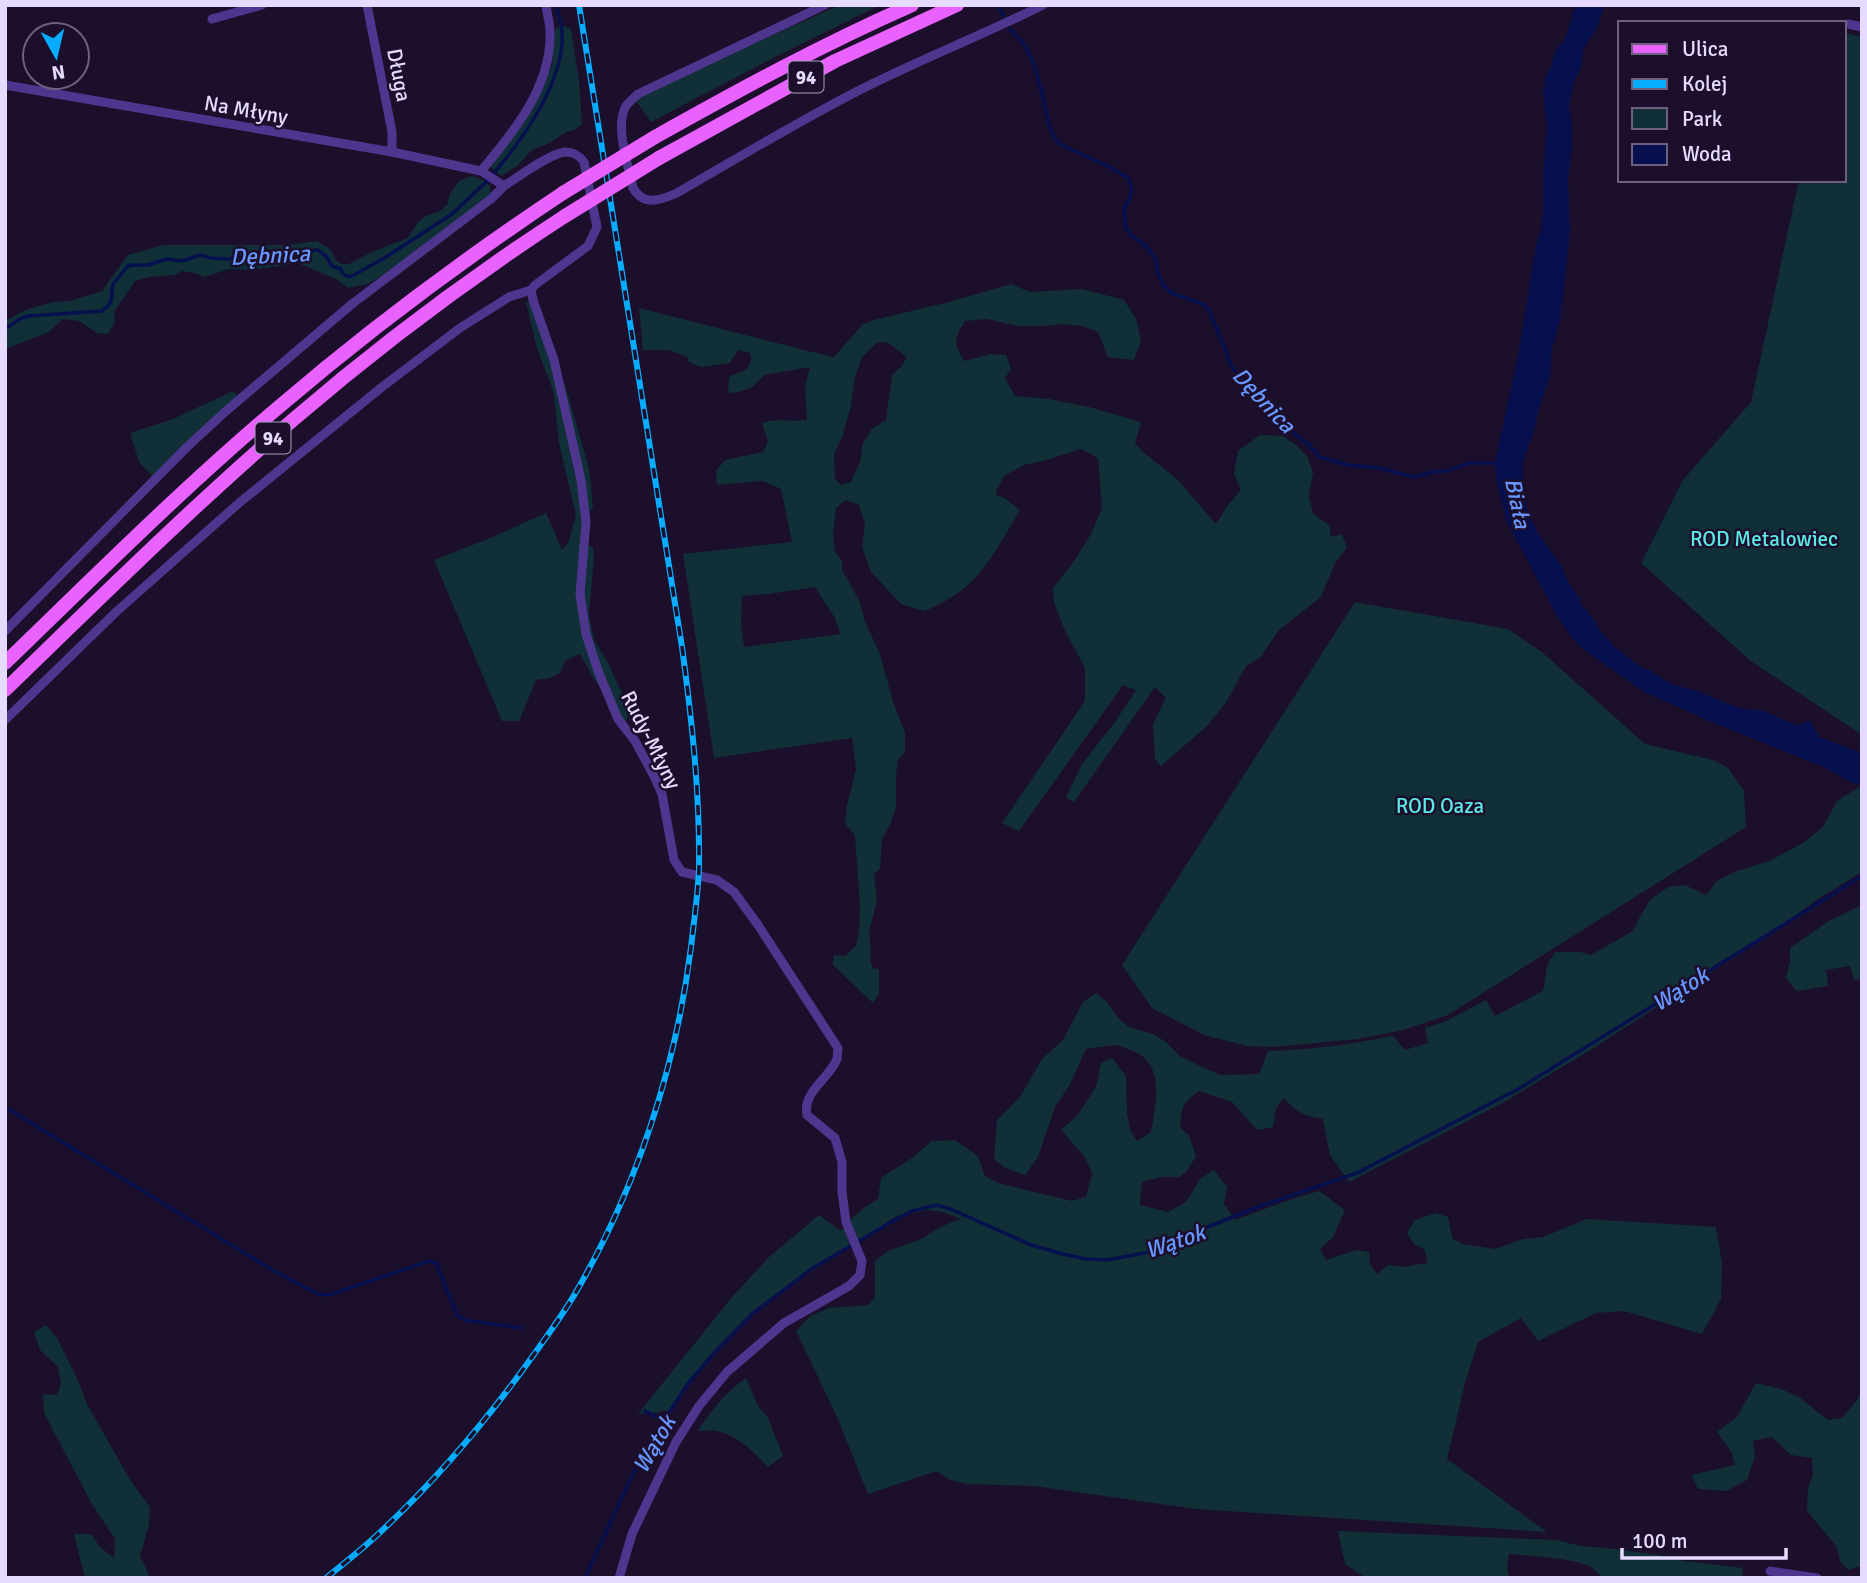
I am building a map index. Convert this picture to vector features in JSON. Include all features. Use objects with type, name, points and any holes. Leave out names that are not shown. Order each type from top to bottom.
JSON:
[{"type":"main road","name":"94","points":[[5,663],[153,520],[279,407],[406,304],[479,250],[563,193],[655,137],[828,43],[912,5]]},
{"type":"main road","name":"94","points":[[5,690],[168,533],[294,419],[360,364],[491,266],[659,158],[835,61],[957,5]]},
{"type":"street","points":[[212,19],[262,5]]},
{"type":"street","name":"Długa","points":[[367,5],[392,132],[392,152]]},
{"type":"street","points":[[504,186],[481,171],[506,141],[542,80],[550,44],[546,5]]},
{"type":"street","points":[[825,5],[638,94],[627,106],[621,129],[633,188],[637,195],[646,200],[658,201],[853,93],[1043,5]]},
{"type":"street","points":[[1847,24],[1862,27]]},
{"type":"street","name":"Na Młyny","points":[[5,85],[392,152],[481,171]]},
{"type":"street","points":[[5,631],[187,447],[352,304],[491,199],[504,186],[557,154],[567,152],[579,155],[584,162],[597,227],[588,246],[531,290],[509,297],[460,328],[382,387],[239,503],[116,612],[5,720]]},
{"type":"street","name":"Rudy-Młyny","points":[[531,290],[554,360],[579,470],[586,522],[580,594],[586,634],[598,671],[618,719],[635,741],[662,794],[674,860],[682,872],[717,880],[734,892],[838,1048],[837,1059],[808,1099],[805,1108],[807,1115],[835,1138],[842,1162],[846,1222],[862,1261],[860,1275],[849,1286],[784,1323],[727,1373],[699,1406],[676,1442],[632,1534],[619,1578]]},
{"type":"street","points":[[1770,1571],[1817,1578]]},
{"type":"green space","points":[[840,5],[880,5],[651,122],[636,101],[716,61]]},
{"type":"green space","points":[[561,25],[571,29],[582,124],[532,150],[517,166],[501,176],[490,166],[539,96],[552,65],[555,31]]},
{"type":"green space","name":"ROD Metalowiec","points":[[1846,33],[1862,37],[1862,735],[1752,662],[1641,563],[1683,480],[1751,402],[1799,182],[1846,182]]},
{"type":"green space","points":[[472,176],[490,186],[491,194],[368,284],[348,288],[336,279],[298,263],[252,270],[229,269],[205,277],[182,271],[174,275],[135,281],[114,312],[115,322],[108,334],[97,333],[79,321],[63,319],[49,332],[5,349],[5,321],[25,310],[102,291],[128,255],[163,245],[289,245],[317,241],[330,249],[341,264],[349,264],[408,238],[418,222],[448,204],[450,194],[459,181]]},
{"type":"green space","points":[[1011,284],[1030,292],[1082,289],[1124,300],[1136,319],[1141,341],[1134,360],[1108,357],[1098,332],[1082,326],[1017,326],[987,319],[965,321],[957,337],[958,350],[964,361],[991,354],[1006,355],[1011,369],[1005,378],[1015,396],[1089,407],[1141,422],[1135,443],[1177,479],[1216,524],[1241,490],[1234,474],[1238,451],[1260,435],[1282,436],[1307,456],[1313,472],[1309,496],[1313,514],[1329,525],[1331,537],[1342,534],[1347,548],[1335,563],[1321,597],[1279,630],[1260,658],[1246,666],[1225,704],[1207,726],[1161,766],[1155,759],[1153,724],[1166,698],[1155,687],[1074,802],[1066,797],[1082,764],[1136,690],[1123,685],[1019,831],[1002,823],[1085,701],[1085,668],[1054,603],[1053,588],[1075,560],[1092,532],[1102,508],[1098,458],[1081,449],[1024,465],[1004,476],[996,496],[1003,497],[1020,510],[978,575],[961,591],[925,611],[901,604],[871,572],[862,547],[865,524],[859,505],[846,500],[836,508],[833,534],[835,551],[842,561],[842,570],[859,600],[865,622],[880,654],[893,702],[905,732],[905,752],[898,760],[896,775],[896,807],[882,839],[880,868],[874,875],[877,900],[869,932],[870,960],[873,968],[879,969],[879,993],[873,1003],[833,965],[834,955],[845,956],[856,946],[859,931],[855,836],[845,823],[856,769],[852,738],[714,758],[683,554],[792,542],[781,489],[763,481],[717,485],[716,471],[725,460],[763,452],[768,442],[762,423],[807,420],[805,387],[810,367],[765,375],[751,388],[735,393],[728,392],[729,377],[747,369],[751,361],[750,353],[738,350],[730,363],[701,367],[689,362],[687,357],[669,350],[643,350],[639,308],[834,357],[863,324]],"holes":[[[887,342],[907,357],[892,375],[886,420],[872,429],[863,443],[860,462],[851,482],[841,485],[835,479],[834,454],[843,435],[855,377],[862,357],[877,343]],[[815,587],[835,618],[840,634],[744,647],[742,596]]]},
{"type":"green space","points":[[534,301],[558,379],[565,385],[589,468],[593,508],[586,515],[584,543],[593,547],[594,558],[589,614],[594,640],[630,710],[625,725],[580,654],[565,661],[560,673],[536,680],[519,721],[502,721],[434,560],[546,513],[562,550],[568,543],[576,515],[559,443],[554,393],[537,348],[526,302]]},
{"type":"green space","points":[[233,391],[241,398],[155,479],[139,462],[130,433],[173,419]]},
{"type":"green space","name":"ROD Oaza","points":[[1355,602],[1508,629],[1543,653],[1645,744],[1713,760],[1728,768],[1744,791],[1746,827],[1448,1015],[1403,1030],[1358,1039],[1273,1047],[1247,1046],[1204,1035],[1152,1008],[1122,965]]},
{"type":"green space","points":[[1862,785],[1862,872],[1592,1049],[1506,1101],[1349,1182],[1330,1155],[1323,1119],[1301,1113],[1284,1098],[1276,1108],[1273,1127],[1257,1130],[1232,1102],[1199,1091],[1186,1102],[1181,1116],[1181,1129],[1189,1135],[1196,1156],[1187,1171],[1179,1177],[1161,1177],[1142,1182],[1140,1205],[1168,1212],[1186,1202],[1200,1179],[1214,1170],[1227,1187],[1224,1204],[1235,1220],[1319,1191],[1345,1210],[1333,1237],[1320,1249],[1326,1260],[1357,1250],[1369,1252],[1370,1264],[1377,1274],[1388,1265],[1403,1267],[1427,1263],[1425,1250],[1414,1244],[1407,1233],[1415,1220],[1436,1213],[1448,1217],[1452,1238],[1462,1244],[1496,1249],[1523,1239],[1543,1237],[1587,1219],[1716,1227],[1722,1263],[1721,1299],[1702,1334],[1624,1311],[1596,1313],[1538,1341],[1521,1318],[1478,1342],[1447,1459],[1547,1532],[1196,1509],[1034,1486],[968,1484],[950,1480],[936,1471],[868,1494],[837,1417],[796,1331],[810,1316],[829,1308],[869,1305],[875,1297],[875,1261],[888,1251],[921,1239],[942,1226],[961,1219],[928,1210],[895,1217],[777,1294],[755,1310],[696,1376],[670,1410],[638,1414],[732,1297],[769,1257],[819,1215],[841,1231],[858,1213],[878,1199],[881,1178],[932,1141],[955,1140],[978,1156],[985,1176],[998,1183],[1072,1201],[1086,1197],[1092,1173],[1084,1156],[1061,1130],[1077,1116],[1096,1087],[1101,1063],[1112,1058],[1126,1076],[1127,1113],[1130,1130],[1137,1141],[1151,1132],[1156,1096],[1154,1073],[1141,1056],[1126,1048],[1114,1045],[1086,1049],[1069,1086],[1055,1107],[1038,1157],[1025,1175],[1005,1168],[994,1159],[997,1120],[1020,1097],[1042,1059],[1063,1040],[1083,1002],[1096,993],[1129,1027],[1153,1034],[1181,1057],[1220,1075],[1259,1074],[1268,1051],[1331,1046],[1393,1036],[1405,1050],[1428,1043],[1425,1028],[1446,1021],[1486,1000],[1495,1016],[1543,991],[1547,966],[1555,952],[1591,955],[1633,931],[1650,900],[1668,887],[1685,885],[1706,895],[1718,880],[1769,861],[1803,843],[1823,827],[1837,801]]},
{"type":"green space","points":[[1862,905],[1862,979],[1854,980],[1850,966],[1826,970],[1828,986],[1797,991],[1786,978],[1790,948],[1829,921]]},
{"type":"green space","points":[[46,1325],[57,1338],[87,1404],[130,1480],[150,1507],[149,1525],[140,1555],[150,1578],[85,1578],[74,1534],[91,1534],[100,1547],[114,1558],[115,1539],[92,1504],[44,1413],[43,1394],[57,1395],[61,1383],[58,1367],[40,1350],[34,1332]]},
{"type":"green space","points":[[746,1378],[758,1406],[768,1418],[783,1456],[768,1467],[751,1450],[731,1436],[716,1431],[698,1431],[719,1402]]},
{"type":"green space","points":[[1756,1383],[1799,1397],[1828,1420],[1842,1418],[1857,1400],[1862,1389],[1862,1566],[1848,1570],[1840,1561],[1837,1547],[1807,1511],[1808,1488],[1813,1474],[1812,1458],[1791,1455],[1772,1437],[1753,1441],[1755,1457],[1747,1480],[1726,1491],[1698,1489],[1691,1475],[1735,1465],[1732,1453],[1717,1432],[1737,1417]]},
{"type":"green space","points":[[1338,1531],[1557,1540],[1580,1546],[1743,1568],[1742,1578],[1602,1578],[1593,1568],[1581,1563],[1509,1554],[1509,1578],[1366,1578],[1345,1564]]},
{"type":"water","name":"Biała","points":[[1576,5],[1604,5],[1598,26],[1583,50],[1581,67],[1569,104],[1572,145],[1568,181],[1570,231],[1560,320],[1552,348],[1550,376],[1522,463],[1527,509],[1536,530],[1562,567],[1582,606],[1616,648],[1641,667],[1671,684],[1739,708],[1763,711],[1798,726],[1806,721],[1811,722],[1819,737],[1862,753],[1862,785],[1646,693],[1584,650],[1557,616],[1506,520],[1495,463],[1541,230],[1547,126],[1543,92],[1546,75],[1556,49],[1564,42]]},
{"type":"waterway","name":"Dębnica","points":[[494,173],[527,129],[554,78],[562,38],[556,5]]},
{"type":"waterway","name":"Dębnica","points":[[999,7],[1003,16]]},
{"type":"waterway","name":"Dębnica","points":[[1010,29],[1032,59],[1049,125],[1059,144],[1128,178],[1131,190],[1124,208],[1126,228],[1155,258],[1162,283],[1171,293],[1203,304],[1210,312],[1232,367],[1278,421],[1320,457],[1348,465],[1379,468],[1414,477],[1447,471],[1469,463],[1495,463],[1498,466]]},
{"type":"waterway","name":"Dębnica","points":[[5,329],[28,316],[102,311],[111,301],[113,284],[128,266],[148,265],[167,259],[182,261],[200,255],[228,259],[265,251],[283,253],[318,250],[332,266],[341,269],[346,276],[352,276],[452,214],[487,181]]},
{"type":"waterway","name":"Wątok","points":[[585,1578],[630,1480],[656,1433],[687,1385],[714,1353],[752,1314],[813,1268],[891,1222],[912,1211],[937,1205],[1031,1245],[1063,1254],[1107,1260],[1150,1252],[1258,1207],[1357,1173],[1520,1088],[1862,876]]},
{"type":"waterway","points":[[5,1107],[274,1271],[318,1294],[329,1295],[429,1261],[436,1263],[457,1315],[465,1320],[521,1328]]},
{"type":"waterway","points":[[645,1411],[664,1421]]},
{"type":"railway","points":[[326,1578],[397,1516],[460,1449],[517,1378],[571,1300],[618,1211],[651,1125],[675,1037],[684,992],[699,868],[697,785],[692,730],[682,647],[579,5]]}]
